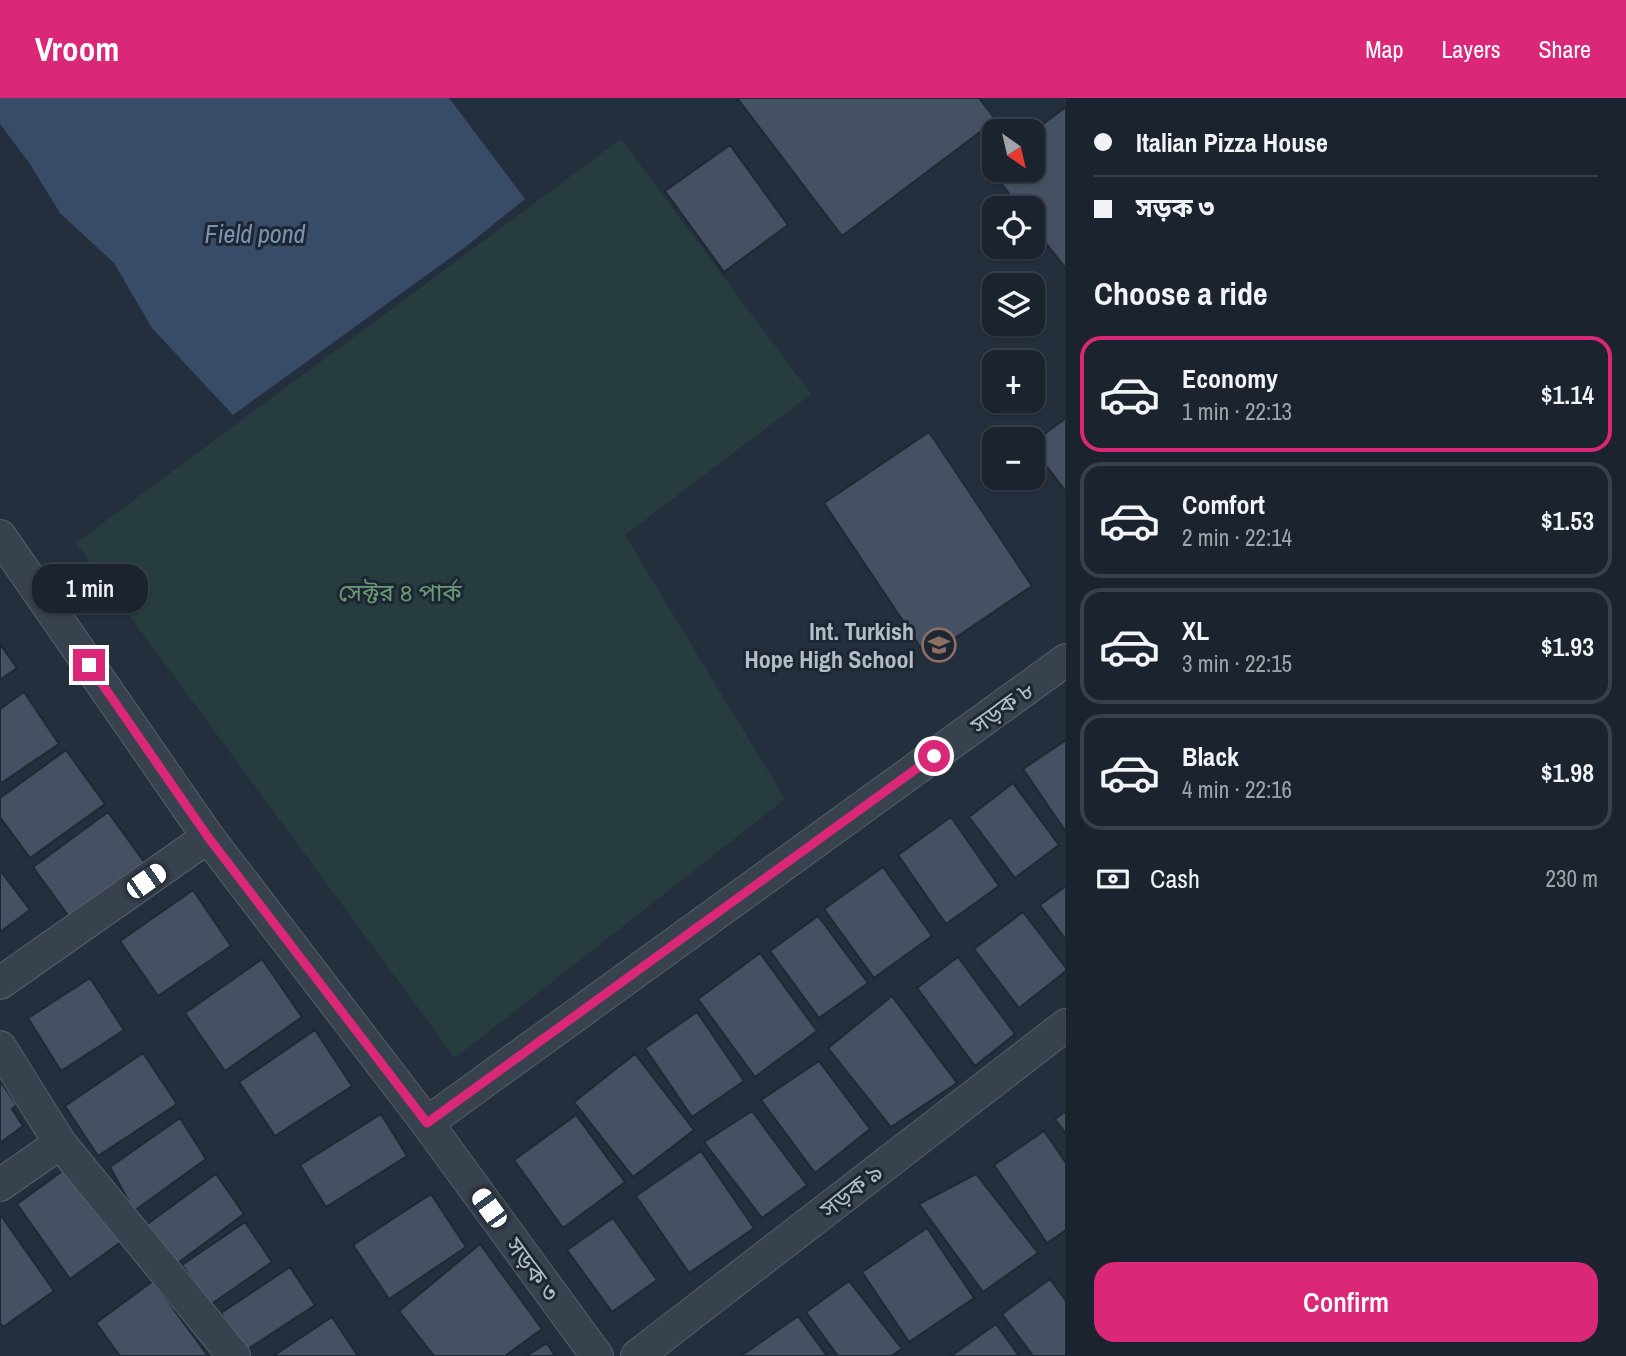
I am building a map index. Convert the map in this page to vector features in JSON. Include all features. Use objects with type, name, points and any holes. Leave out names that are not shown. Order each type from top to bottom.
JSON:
[{"type":"street","name":"সড়ক ৩","points":[[0,536],[208,837],[427,1123],[597,1356]]},
{"type":"street","name":"সড়ক ৮","points":[[427,1123],[1066,660]]},
{"type":"street","points":[[0,983],[208,837]]},
{"type":"street","name":"সড়ক ৯","points":[[637,1356],[1066,1025]]},
{"type":"street","points":[[0,1047],[60,1143],[234,1356]]},
{"type":"street","points":[[0,1185],[60,1143]]},
{"type":"green space","name":"সেক্টর ৪ পার্ক","points":[[621,139],[811,394],[625,535],[785,799],[455,1058],[76,543]]},
{"type":"water","name":"Field pond","points":[[0,98],[449,98],[525,199],[464,248],[233,415],[152,328],[114,263],[60,213],[30,164],[0,124]]},
{"type":"building","points":[[737,98],[979,98],[995,119],[982,119],[982,131],[842,236]]},
{"type":"building","points":[[1066,107],[1066,269],[1045,242],[1045,196],[1011,196],[1000,182],[1045,182],[1045,122]]},
{"type":"building","points":[[730,145],[788,225],[724,272],[665,191]]},
{"type":"building","points":[[1066,418],[1066,492],[1045,464],[1045,433]]},
{"type":"building","points":[[929,432],[1032,586],[927,657],[824,503]]},
{"type":"building","points":[[0,644],[17,668],[0,680]]},
{"type":"building","points":[[24,692],[59,744],[0,784],[0,709]]},
{"type":"building","points":[[1066,740],[1066,832],[1023,769]]},
{"type":"building","points":[[66,750],[105,804],[30,858],[0,817],[0,798]]},
{"type":"building","points":[[1013,783],[1059,845],[1015,878],[969,817]]},
{"type":"building","points":[[108,812],[147,866],[72,921],[33,867]]},
{"type":"building","points":[[951,817],[999,886],[946,924],[898,855]]},
{"type":"building","points":[[883,867],[932,936],[874,978],[824,909]]},
{"type":"building","points":[[0,870],[30,910],[0,932]]},
{"type":"building","points":[[1066,886],[1066,940],[1040,905]]},
{"type":"building","points":[[193,890],[231,946],[158,996],[120,941]]},
{"type":"building","points":[[1023,912],[1066,971],[1019,1008],[974,949]]},
{"type":"building","points":[[818,916],[868,983],[819,1018],[770,951]]},
{"type":"building","points":[[760,953],[817,1031],[755,1077],[698,999]]},
{"type":"building","points":[[958,957],[1015,1034],[975,1066],[917,988]]},
{"type":"building","points":[[262,959],[302,1017],[225,1071],[185,1013]]},
{"type":"building","points":[[90,978],[124,1030],[61,1071],[28,1018]]},
{"type":"building","points":[[892,996],[957,1083],[891,1127],[828,1048]]},
{"type":"building","points":[[697,1012],[744,1081],[692,1117],[645,1048]]},
{"type":"building","points":[[315,1030],[352,1086],[275,1136],[239,1082]]},
{"type":"building","points":[[143,1053],[177,1104],[98,1156],[65,1106]]},
{"type":"building","points":[[635,1054],[694,1130],[633,1177],[574,1102]]},
{"type":"building","points":[[819,1061],[870,1129],[815,1173],[761,1100]]},
{"type":"building","points":[[0,1081],[17,1105],[12,1109],[23,1126],[0,1143]]},
{"type":"building","points":[[752,1111],[807,1185],[762,1218],[704,1142]]},
{"type":"building","points":[[1066,1111],[1066,1134],[1055,1119]]},
{"type":"building","points":[[381,1114],[407,1156],[326,1207],[300,1165]]},
{"type":"building","points":[[576,1115],[625,1182],[563,1228],[514,1160]]},
{"type":"building","points":[[180,1118],[206,1159],[134,1211],[110,1167]]},
{"type":"building","points":[[1044,1131],[1066,1163],[1066,1230],[1047,1243],[994,1165]]},
{"type":"building","points":[[701,1151],[754,1228],[689,1273],[636,1196]]},
{"type":"building","points":[[68,1167],[121,1242],[70,1279],[17,1204]]},
{"type":"building","points":[[216,1174],[244,1214],[175,1265],[146,1225]]},
{"type":"building","points":[[976,1174],[1038,1253],[983,1292],[919,1204]]},
{"type":"building","points":[[431,1194],[466,1247],[389,1299],[353,1245]]},
{"type":"building","points":[[0,1214],[54,1291],[3,1327],[0,1323]]},
{"type":"building","points":[[613,1218],[657,1280],[612,1312],[567,1250]]},
{"type":"building","points":[[245,1222],[272,1262],[210,1305],[182,1265]]},
{"type":"building","points":[[927,1228],[974,1298],[909,1342],[862,1272]]},
{"type":"building","points":[[480,1244],[542,1329],[505,1356],[434,1356],[399,1311]]},
{"type":"building","points":[[290,1267],[315,1305],[245,1351],[221,1313]]},
{"type":"building","points":[[1050,1279],[1066,1301],[1066,1356],[1033,1356],[1002,1314]]},
{"type":"building","points":[[153,1281],[208,1356],[120,1356],[96,1323]]},
{"type":"building","points":[[849,1281],[902,1349],[891,1356],[838,1356],[806,1312]]},
{"type":"building","points":[[798,1316],[827,1356],[741,1356]]},
{"type":"building","points":[[332,1317],[358,1356],[273,1356]]},
{"type":"building","points":[[996,1324],[1019,1356],[951,1356]]},
{"type":"building","points":[[547,1343],[555,1356],[526,1356]]},
{"type":"place","name":"Int. Turkish Hope High School","points":[[939,645]]},
{"type":"route","points":[[89,665],[208,837],[427,1123],[934,756]]}]
